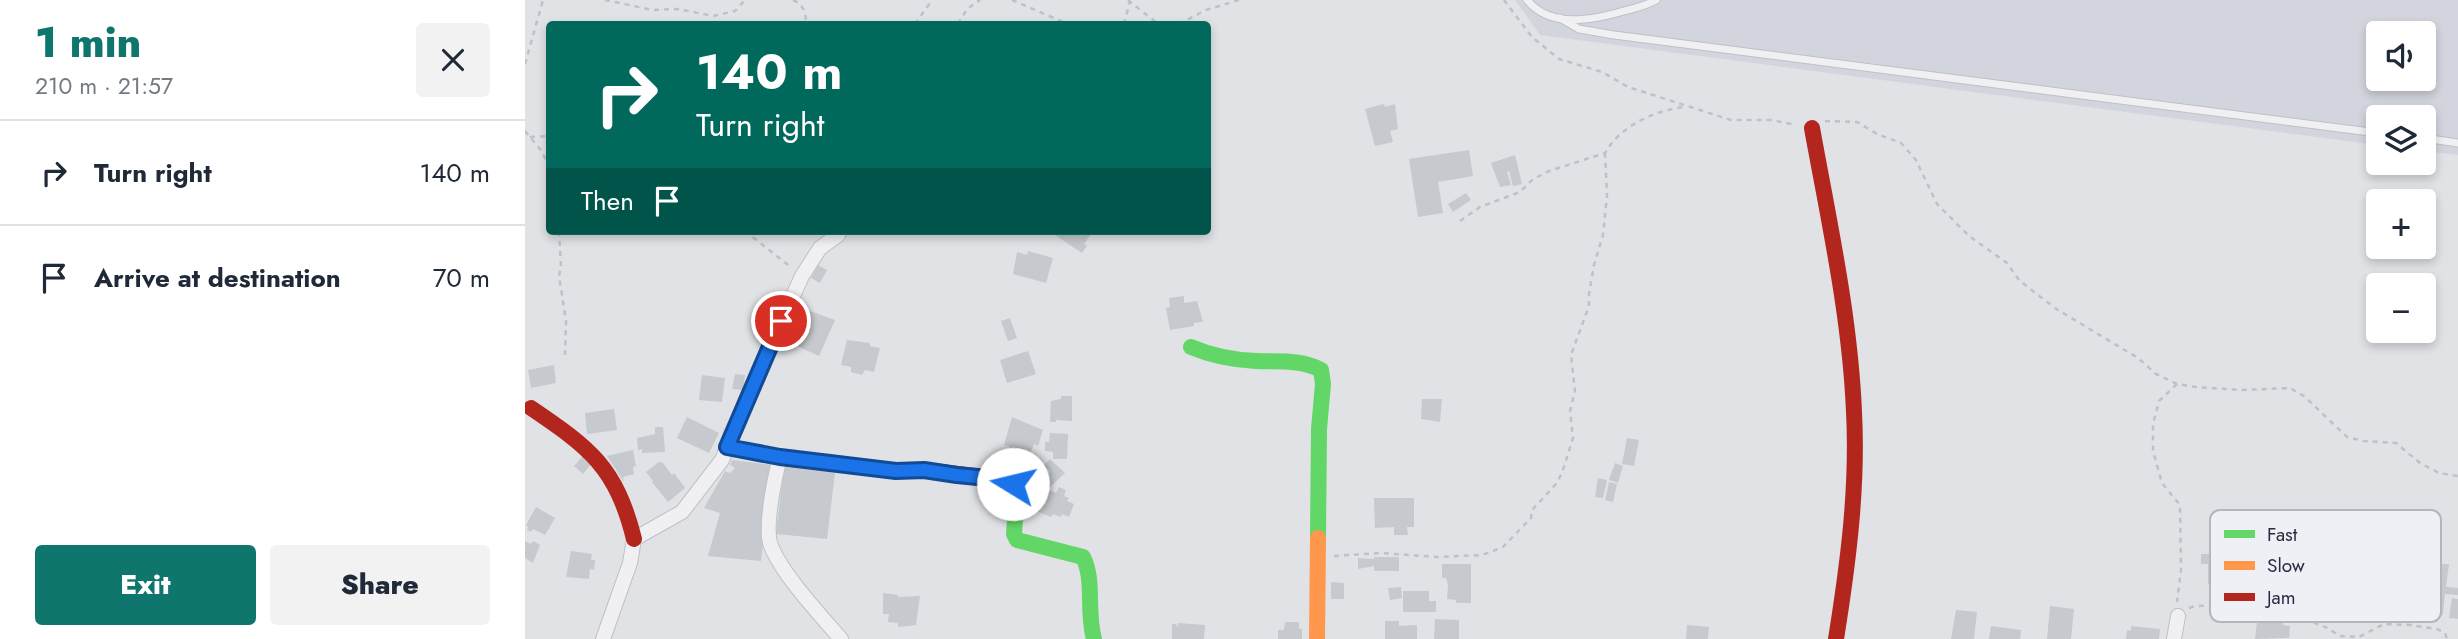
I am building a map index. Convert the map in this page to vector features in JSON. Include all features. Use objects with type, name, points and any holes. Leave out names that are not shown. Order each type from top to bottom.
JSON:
[{"type":"street","points":[[1812,128],[1852,381],[1855,472],[1847,576],[1836,639]]},
{"type":"street","points":[[818,235],[820,248]]},
{"type":"street","points":[[634,539],[682,512],[722,460],[751,388],[802,276],[820,248],[838,235]]},
{"type":"street","points":[[1191,347],[1223,360],[1299,362],[1321,370],[1323,387],[1319,424],[1317,639]]},
{"type":"street","points":[[527,404],[607,471],[617,488],[634,539],[630,563],[603,639]]},
{"type":"street","points":[[727,447],[780,457],[896,471],[924,470],[1011,482],[1017,488],[1014,534],[1017,540],[1078,554],[1087,562],[1089,622],[1094,639]]},
{"type":"street","points":[[780,457],[769,541],[778,560],[841,639]]},
{"type":"street","points":[[2174,639],[2178,616]]},
{"type":"lane","points":[[1527,0],[1535,10],[1560,18],[1579,29],[1614,35],[2366,131]]},
{"type":"lane","points":[[1560,18],[1594,20],[1655,0]]},
{"type":"lane","points":[[2436,140],[2458,143]]},
{"type":"path","points":[[525,64],[543,0]]},
{"type":"path","points":[[605,0],[653,10],[678,9],[713,16],[735,10],[745,0]]},
{"type":"path","points":[[793,0],[800,3],[805,10],[806,21]]},
{"type":"path","points":[[917,21],[932,0]]},
{"type":"path","points":[[960,21],[968,9],[980,0]]},
{"type":"path","points":[[1012,0],[1061,21]]},
{"type":"path","points":[[1185,21],[1206,10],[1240,0]]},
{"type":"path","points":[[1504,0],[1532,37],[1559,59],[1602,72],[1627,87],[1653,93],[1731,120],[1772,120],[1812,128],[1824,121],[1857,122],[1877,134],[1901,143],[1916,160],[1937,204],[1969,236],[2007,263],[2019,280],[2058,310],[2127,351],[2156,374],[2177,384],[2220,389],[2290,388],[2304,396],[2347,437],[2396,443],[2420,463],[2439,473],[2458,476]]},
{"type":"path","points":[[1125,21],[1129,1],[1154,21]]},
{"type":"path","points":[[1317,559],[1380,553],[1439,557],[1482,555],[1503,547],[1531,518],[1532,510],[1562,474],[1573,438],[1570,411],[1575,391],[1571,355],[1589,306],[1594,265],[1603,235],[1607,195],[1605,153],[1611,143],[1642,120],[1667,109],[1689,107]]},
{"type":"path","points":[[525,131],[546,161]]},
{"type":"path","points":[[530,137],[546,136]]},
{"type":"path","points":[[1459,222],[1480,207],[1520,192],[1533,179],[1549,171],[1605,153]]},
{"type":"path","points":[[559,235],[560,285],[566,321],[565,355]]},
{"type":"path","points":[[750,235],[802,276]]},
{"type":"path","points":[[2177,384],[2159,401],[2153,424],[2153,451],[2162,483],[2180,505],[2181,570],[2177,595],[2178,616]]},
{"type":"path","points":[[2178,616],[2190,607],[2210,605]]},
{"type":"path","points":[[2312,622],[2339,636],[2359,637],[2384,624],[2437,629],[2445,633],[2447,639]]},
{"type":"shaded area","points":[[1515,0],[2458,0],[2458,155],[2436,152],[2436,105],[2366,105],[2366,143],[1540,35]]},
{"type":"building","points":[[1384,104],[1385,107],[1395,104],[1398,129],[1390,131],[1393,142],[1375,146],[1365,109]]},
{"type":"building","points":[[1469,150],[1473,176],[1438,182],[1443,213],[1418,217],[1409,159]]},
{"type":"building","points":[[1515,155],[1522,184],[1513,186],[1509,171],[1507,172],[1511,185],[1500,187],[1491,163]]},
{"type":"building","points":[[1466,193],[1471,200],[1453,212],[1448,204]]},
{"type":"building","points":[[1055,235],[1090,235],[1082,253]]},
{"type":"building","points":[[1028,251],[1053,258],[1046,283],[1013,274],[1017,252],[1027,255]]},
{"type":"building","points":[[818,265],[827,270],[820,283],[811,278]]},
{"type":"building","points":[[1184,296],[1184,303],[1197,301],[1203,322],[1170,330],[1166,308],[1170,307],[1169,298]]},
{"type":"building","points":[[807,310],[835,320],[819,356],[795,345],[799,336],[795,335],[797,329],[794,328],[797,321],[804,324]]},
{"type":"building","points":[[1010,318],[1017,338],[1008,341],[1001,321]]},
{"type":"building","points":[[847,340],[870,343],[870,346],[880,348],[874,372],[865,370],[862,375],[851,372],[851,367],[841,365]]},
{"type":"building","points":[[1028,351],[1036,374],[1007,383],[1000,360]]},
{"type":"building","points":[[554,365],[556,383],[531,388],[528,370]]},
{"type":"building","points":[[735,374],[745,375],[743,390],[732,389]]},
{"type":"building","points":[[702,375],[725,378],[722,402],[699,400]]},
{"type":"building","points":[[1061,396],[1072,396],[1072,421],[1050,422],[1051,401],[1061,399]]},
{"type":"building","points":[[1422,399],[1442,399],[1440,422],[1421,419]]},
{"type":"building","points":[[614,409],[617,430],[587,434],[585,413]]},
{"type":"building","points":[[687,417],[719,433],[709,453],[677,438]]},
{"type":"building","points":[[1012,417],[1043,430],[1038,446],[1034,444],[1030,454],[1024,452],[1022,456],[1008,452],[1010,447],[1004,445]]},
{"type":"building","points":[[655,427],[663,427],[665,452],[642,453],[642,449],[638,450],[637,438],[655,434]]},
{"type":"building","points":[[1050,433],[1068,434],[1067,459],[1053,459],[1053,452],[1045,451],[1045,442],[1049,442]]},
{"type":"building","points":[[1627,438],[1639,440],[1634,466],[1622,464]]},
{"type":"building","points":[[633,450],[636,466],[633,467],[634,474],[623,477],[624,482],[607,456]]},
{"type":"building","points":[[584,455],[593,462],[583,474],[574,466]]},
{"type":"building","points":[[1050,459],[1065,473],[1048,489],[1041,481],[1050,472],[1044,465]]},
{"type":"building","points":[[732,460],[772,465],[761,561],[708,556],[720,513],[704,508],[725,471],[730,473],[735,468],[730,465]]},
{"type":"building","points":[[662,462],[672,475],[674,473],[685,488],[668,502],[646,472]]},
{"type":"building","points":[[1615,463],[1623,466],[1618,483],[1609,480]]},
{"type":"building","points":[[784,467],[835,473],[827,539],[776,534]]},
{"type":"building","points":[[1598,478],[1607,480],[1603,498],[1595,497]]},
{"type":"building","points":[[1609,482],[1617,484],[1613,502],[1605,500]]},
{"type":"building","points":[[1041,486],[1056,493],[1059,487],[1066,490],[1064,496],[1074,504],[1069,517],[1053,514],[1051,517],[1032,509]]},
{"type":"building","points":[[1374,498],[1414,498],[1414,527],[1407,527],[1408,535],[1394,535],[1394,527],[1375,528]]},
{"type":"building","points":[[536,507],[555,518],[545,535],[533,529],[531,532],[527,530],[526,525]]},
{"type":"building","points":[[525,541],[540,545],[533,563],[525,558]]},
{"type":"building","points":[[2210,546],[2208,584],[2208,564],[2201,564],[2201,554],[2209,554]]},
{"type":"building","points":[[571,551],[592,554],[591,560],[595,560],[594,570],[590,569],[589,579],[566,577]]},
{"type":"building","points":[[1399,557],[1399,571],[1374,571],[1374,566],[1358,569],[1358,558]]},
{"type":"building","points":[[1442,564],[1471,564],[1471,603],[1456,603],[1456,600],[1447,599],[1448,585],[1446,578],[1442,578]]},
{"type":"building","points":[[2441,564],[2449,564],[2446,587],[2458,588],[2458,595],[2445,594],[2441,616]]},
{"type":"building","points":[[1331,582],[1344,583],[1344,599],[1331,599]]},
{"type":"building","points":[[1401,587],[1402,598],[1390,600],[1388,588]]},
{"type":"building","points":[[1403,591],[1429,591],[1429,601],[1436,601],[1436,612],[1403,612]]},
{"type":"building","points":[[883,593],[898,597],[920,596],[916,625],[898,627],[898,623],[888,622],[889,614],[883,614]]},
{"type":"building","points":[[2452,598],[2458,599],[2458,619],[2449,618]]},
{"type":"building","points":[[2050,606],[2074,609],[2071,639],[2047,639]]},
{"type":"building","points":[[1956,610],[1977,612],[1974,639],[1951,639]]},
{"type":"building","points":[[1435,619],[1459,620],[1459,639],[1434,639]]},
{"type":"building","points":[[1385,621],[1399,621],[1399,626],[1417,625],[1417,639],[1385,639]]},
{"type":"building","points":[[1285,622],[1299,622],[1302,639],[1278,639],[1278,630],[1284,630]]},
{"type":"building","points":[[2257,622],[2283,622],[2283,625],[2290,626],[2289,638],[2255,639]]},
{"type":"building","points":[[1178,623],[1205,625],[1204,639],[1172,639],[1172,624],[1176,624],[1178,628]]},
{"type":"building","points":[[1687,625],[1709,627],[1708,639],[1686,639]]},
{"type":"building","points":[[1991,626],[2021,630],[2020,639],[1989,639]]},
{"type":"building","points":[[2131,626],[2160,629],[2159,639],[2126,639],[2127,630],[2131,631]]},
{"type":"traffic: fast","points":[[1191,347],[1231,359],[1297,363],[1321,370],[1323,384],[1319,429],[1318,538]]},
{"type":"traffic: fast","points":[[999,479],[1008,480],[1017,488],[1014,534],[1017,540],[1083,557],[1089,576],[1094,639]]},
{"type":"traffic: slow","points":[[1317,639],[1318,538]]},
{"type":"traffic: jam","points":[[1812,128],[1843,305],[1854,412],[1855,469],[1851,526],[1836,639]]},
{"type":"traffic: jam","points":[[531,408],[569,435],[598,461],[619,494],[634,539]]},
{"type":"traffic: jam","points":[[727,447],[780,457],[896,471],[924,470],[999,479]]},
{"type":"route","points":[[781,321],[727,447],[780,457],[896,471],[924,470],[1008,480],[1013,484]]}]
